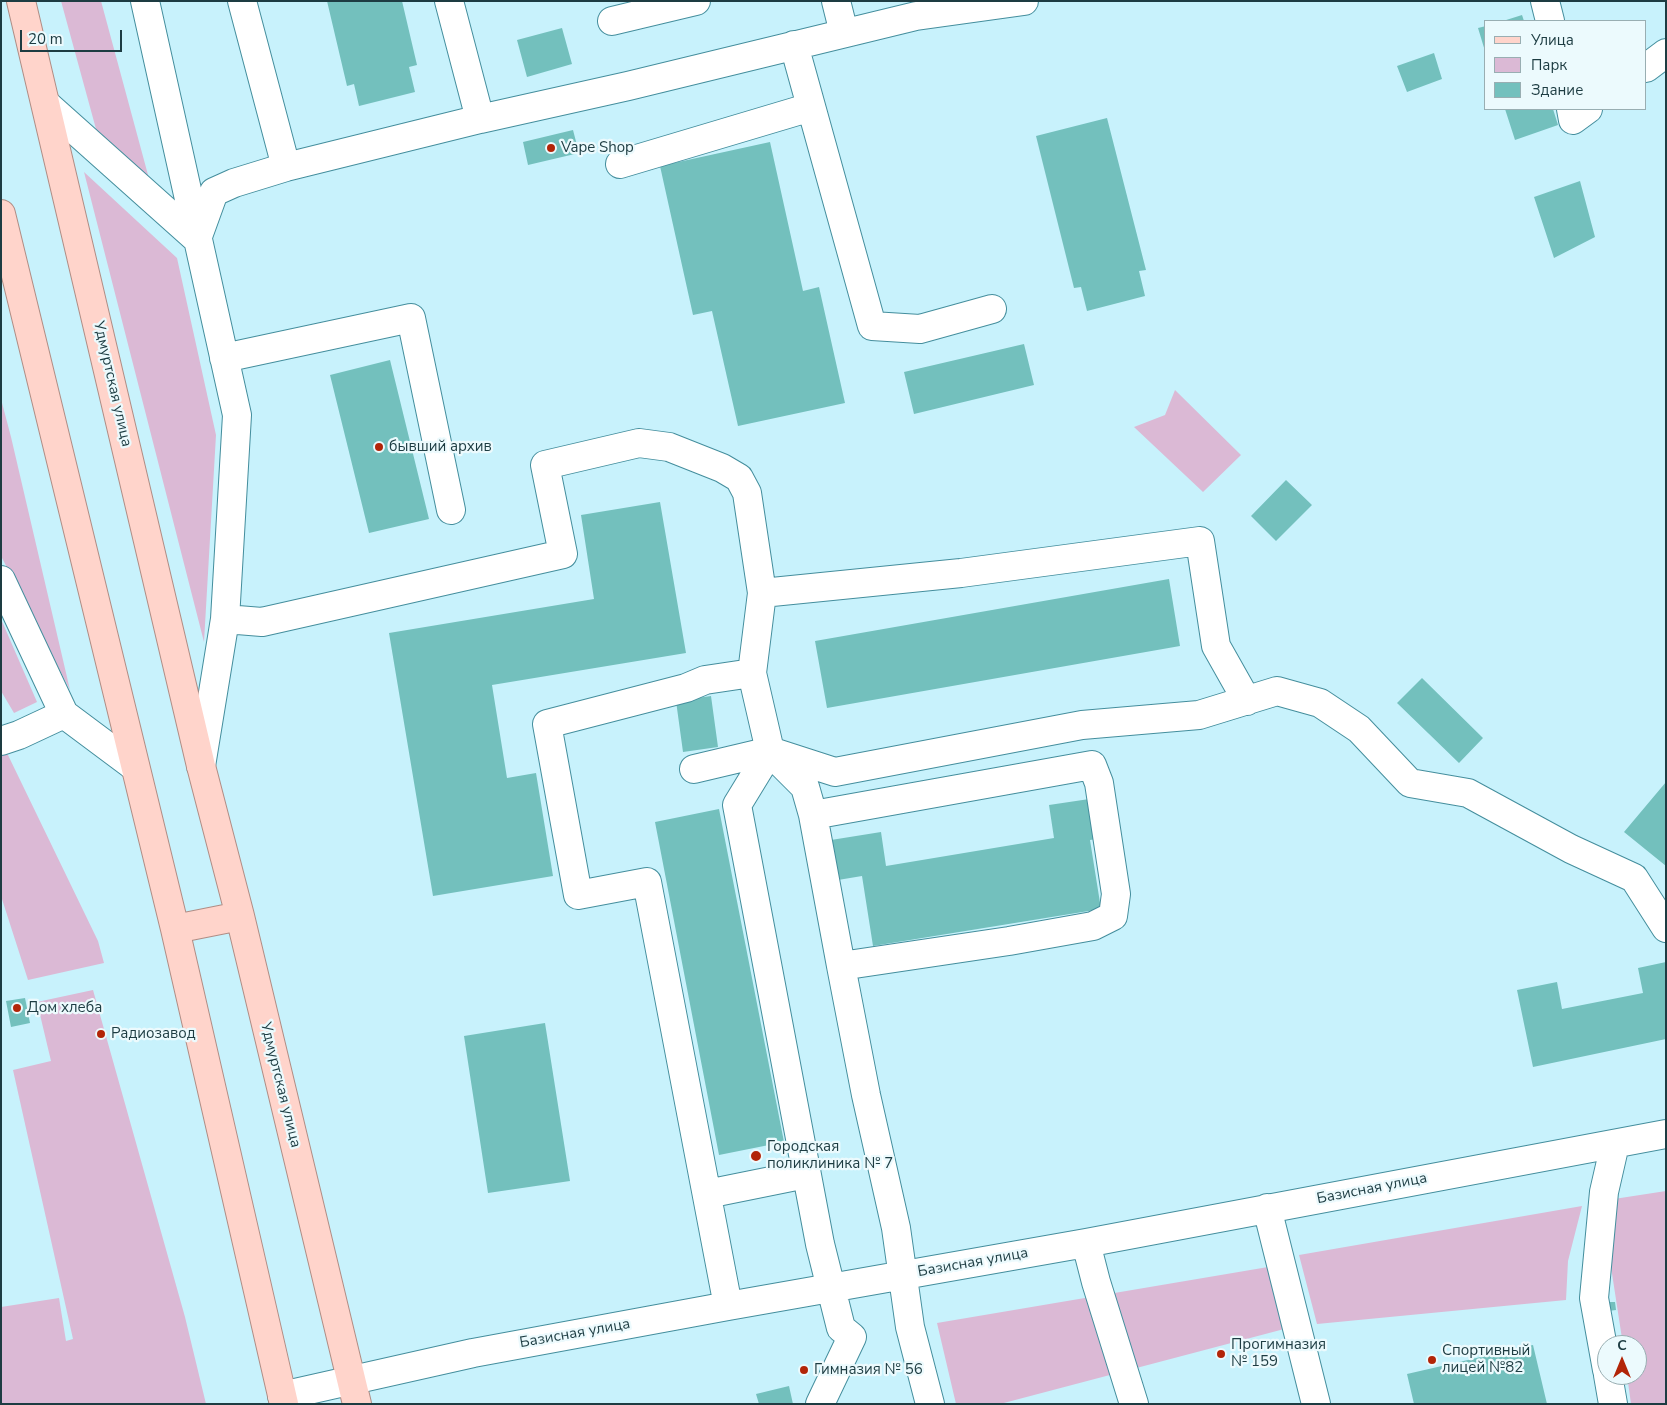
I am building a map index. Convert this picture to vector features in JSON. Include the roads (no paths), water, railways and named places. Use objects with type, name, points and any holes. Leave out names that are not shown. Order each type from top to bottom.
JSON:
[{"type":"main road","name":"Удмуртская улица","points":[[21,1],[201,766],[240,916],[354,1392]]},
{"type":"main road","points":[[1,214],[134,767],[175,929],[283,1400]]},
{"type":"main road","points":[[175,929],[240,916]]},
{"type":"street","name":"Удмуртская улица","points":[[145,1],[237,415],[225,619],[201,766]]},
{"type":"street","points":[[242,1],[286,167]]},
{"type":"street","points":[[449,1],[480,118]]},
{"type":"street","points":[[612,22],[696,1]]},
{"type":"street","points":[[836,1],[844,33]]},
{"type":"street","points":[[46,106],[197,239],[214,192],[234,183],[286,167],[480,118],[628,86],[916,16],[1024,1]]},
{"type":"street","points":[[1545,1],[1550,20]]},
{"type":"street","points":[[794,45],[872,326],[920,329],[992,309]]},
{"type":"street","points":[[1647,67],[1666,53]]},
{"type":"street","points":[[620,164],[811,107]]},
{"type":"street","points":[[1571,110],[1573,120],[1587,110]]},
{"type":"street","points":[[224,358],[411,318],[451,510]]},
{"type":"street","points":[[225,619],[262,622],[563,554],[545,465],[639,443],[677,449],[722,468],[739,478],[747,493],[762,593],[752,673],[770,751],[805,787],[813,815],[866,1096],[896,1228],[910,1327],[930,1404]]},
{"type":"street","points":[[762,593],[960,573],[1200,542],[1216,646],[1247,701]]},
{"type":"street","points":[[1,580],[64,714],[134,767]]},
{"type":"street","points":[[728,1306],[647,882],[578,894],[547,724],[686,688],[704,680],[752,673]]},
{"type":"street","points":[[694,768],[770,751],[835,772],[1082,725],[1199,715],[1277,691],[1320,703],[1360,729],[1410,783],[1468,794],[1571,848],[1634,878],[1666,928]]},
{"type":"street","points":[[1,741],[20,735],[64,714]]},
{"type":"street","points":[[841,966],[1084,928],[1093,926],[1113,916],[1116,894],[1099,783],[1092,765],[1082,725]]},
{"type":"street","points":[[770,751],[737,805],[820,1244],[841,1328],[852,1337],[820,1404]]},
{"type":"street","points":[[813,815],[1092,765]]},
{"type":"street","name":"Базисная улица","points":[[283,1400],[354,1392],[474,1353],[1086,1243],[1666,1134]]},
{"type":"street","points":[[1601,1335],[1594,1298],[1604,1192],[1615,1144]]},
{"type":"street","points":[[707,1194],[806,1174]]},
{"type":"street","points":[[1267,1208],[1316,1404]]},
{"type":"street","points":[[1086,1243],[1096,1282],[1134,1404]]},
{"type":"street","points":[[1610,1385],[1613,1404]]},
{"type":"place","name":"Vape Shop","points":[[551,148]]},
{"type":"place","name":"бывший архив","points":[[379,447]]},
{"type":"place","name":"Дом хлеба","points":[[17,1008]]},
{"type":"place","name":"Радиозавод","points":[[101,1034]]},
{"type":"place","name":"Городская поликлиника № 7","points":[[756,1156]]},
{"type":"place","name":"Прогимназия № 159","points":[[1221,1354]]},
{"type":"place","name":"Спортивный лицей №82","points":[[1432,1360]]},
{"type":"place","name":"Гимназия № 56","points":[[804,1370]]}]
